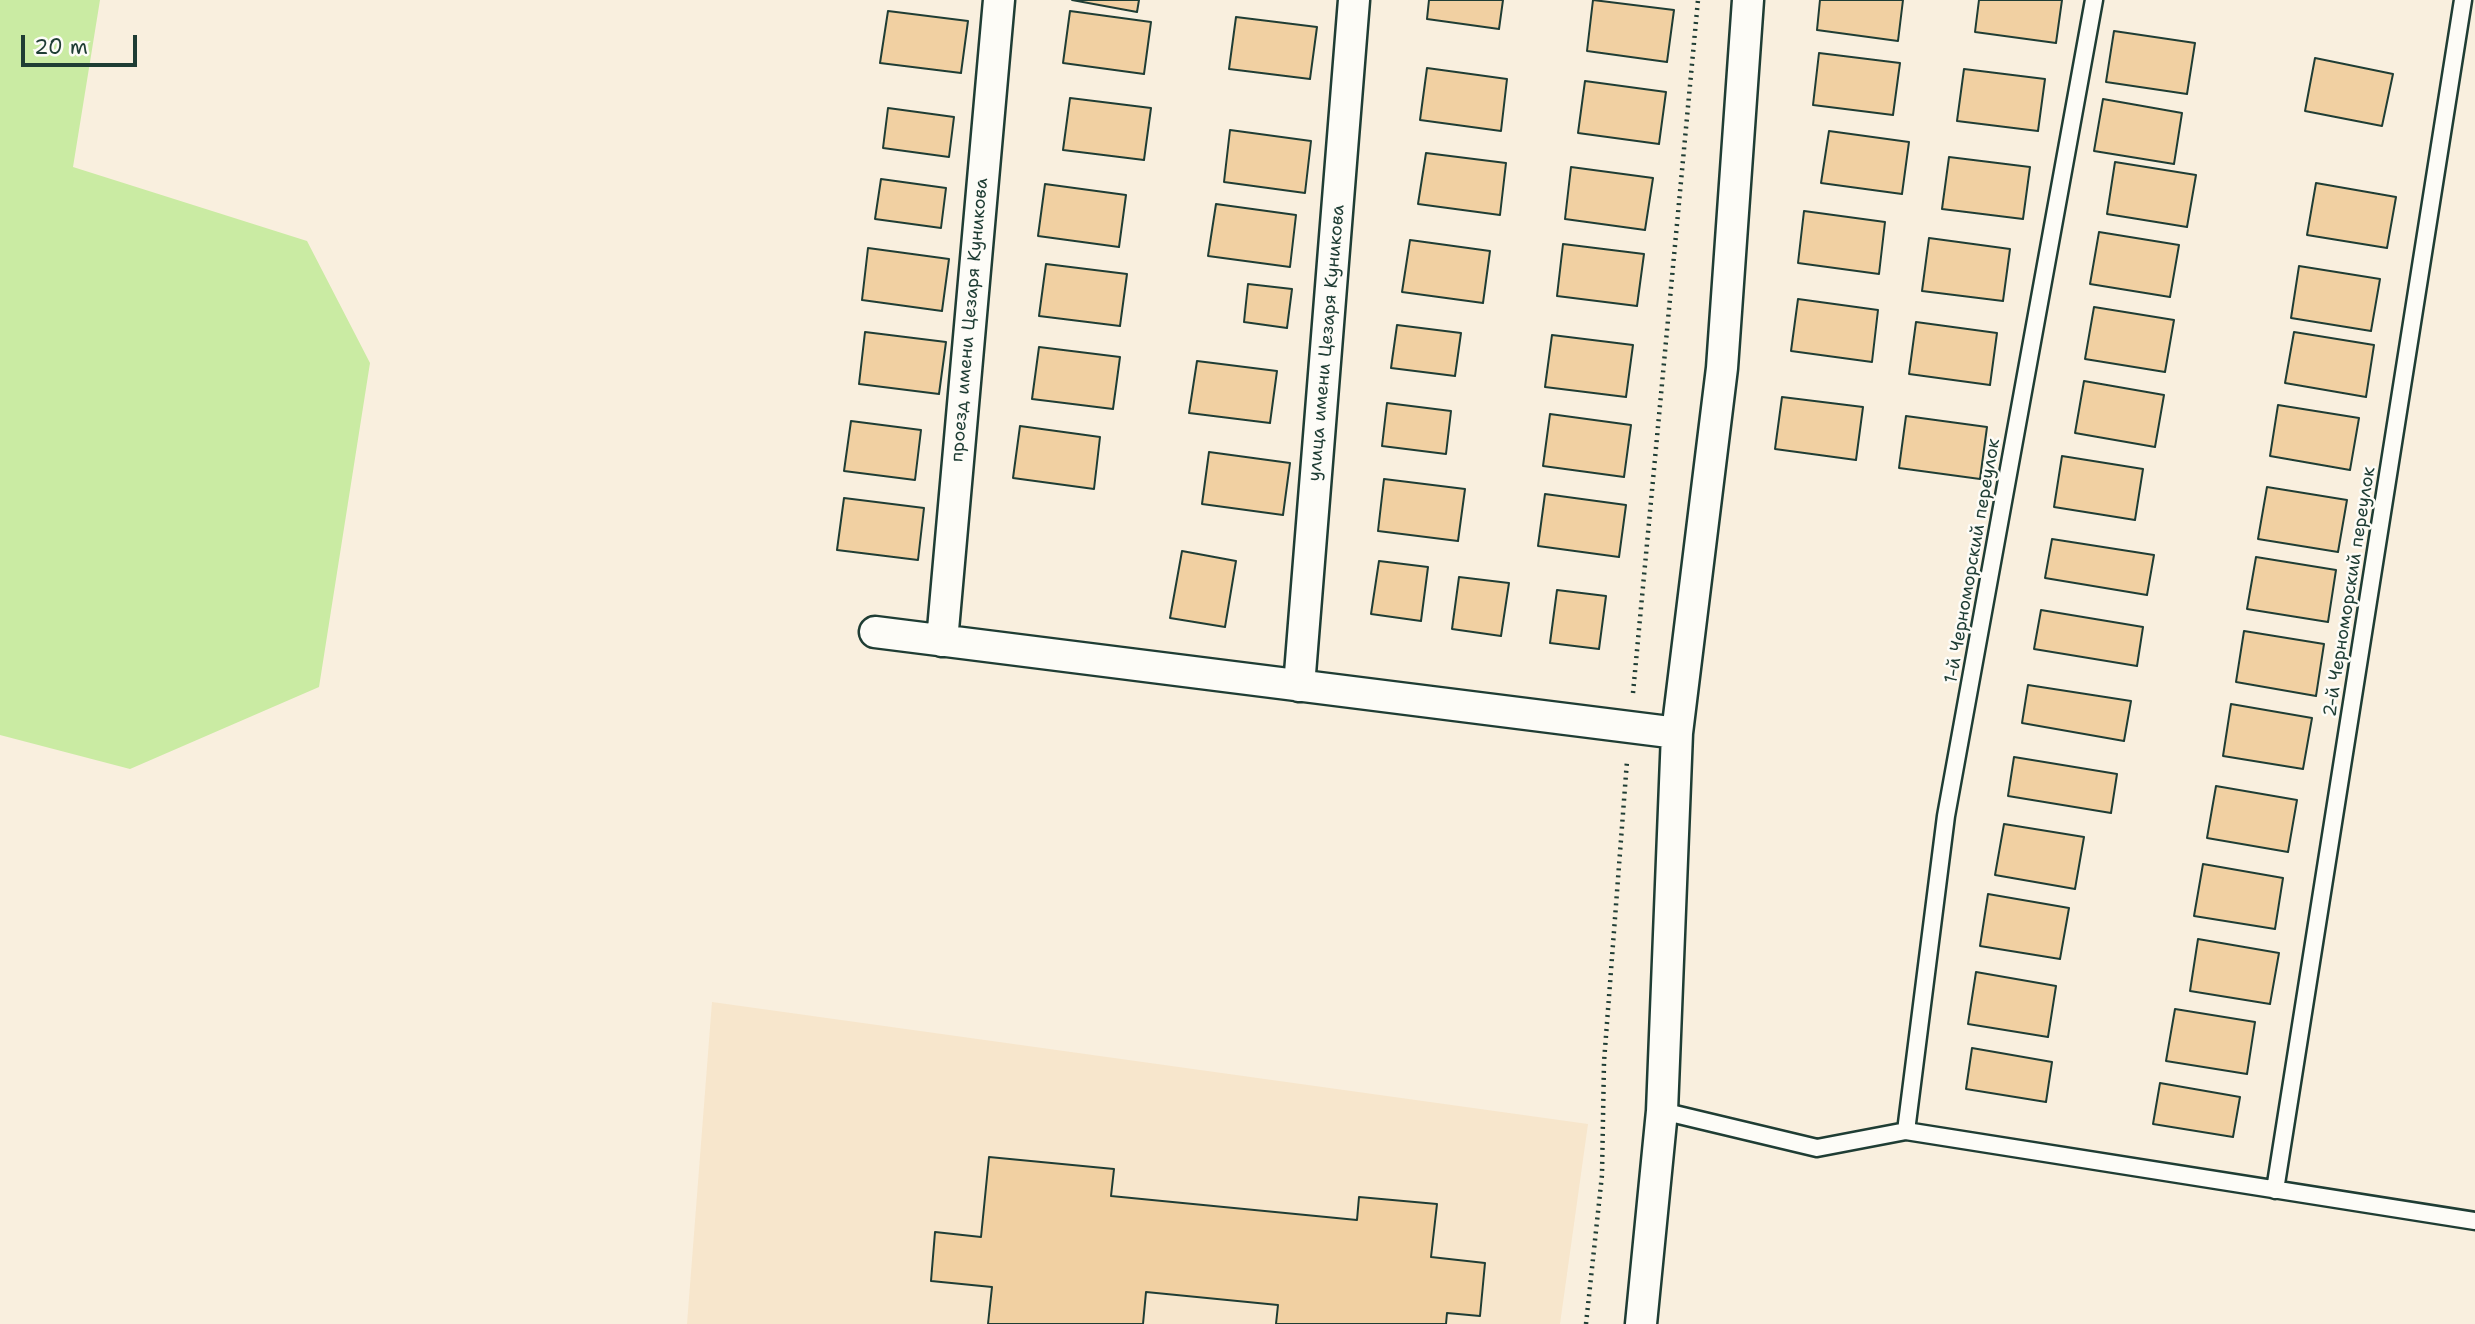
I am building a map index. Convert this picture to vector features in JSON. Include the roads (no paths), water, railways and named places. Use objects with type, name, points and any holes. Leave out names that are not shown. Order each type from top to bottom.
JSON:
[{"type":"street","name":"проезд имени Цезаря Куникова","points":[[942,641],[999,0]]},
{"type":"street","name":"улица имени Цезаря Куникова","points":[[1299,686],[1354,0]]},
{"type":"street","points":[[1641,1324],[1662,1111],[1677,733],[1722,368],[1748,0]]},
{"type":"street","points":[[874,632],[1677,733]]},
{"type":"lane","name":"1-й Черноморский переулок","points":[[1906,1131],[1946,816],[2094,0]]},
{"type":"lane","name":"2-й Черноморский переулок","points":[[2275,1190],[2462,0]]},
{"type":"lane","points":[[1662,1111],[1817,1148],[1906,1131],[2475,1221]]}]
